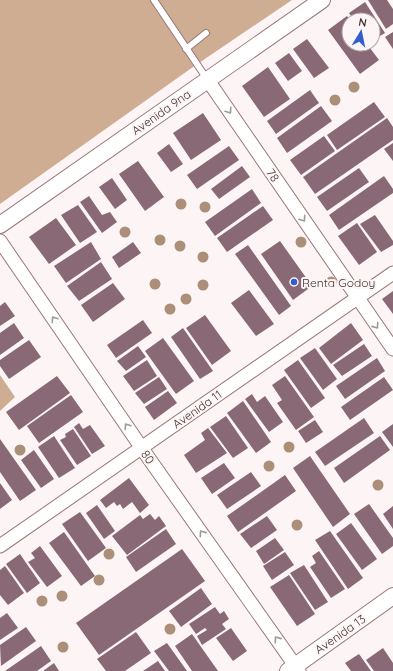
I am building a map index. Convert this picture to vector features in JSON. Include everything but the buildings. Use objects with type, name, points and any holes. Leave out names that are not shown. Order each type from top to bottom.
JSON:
[{"type":"street","name":"Avenida 9na","points":[[0,225],[322,0]]},
{"type":"street","name":"78","points":[[207,79],[393,349]]},
{"type":"street","name":"80","points":[[0,241],[294,669]]},
{"type":"street","name":"Avenida 11","points":[[0,546],[393,273]]},
{"type":"street","name":"Avenida 13","points":[[294,669],[393,596]]},
{"type":"lane","name":"78","points":[[154,0],[207,79]]},
{"type":"lane","points":[[186,49],[206,33]]},
{"type":"shaded area","points":[[0,0],[292,0],[193,67],[0,204]]},
{"type":"shaded area","points":[[0,375],[15,397],[0,411]]},
{"type":"place","name":"Renta Godoy","points":[[294,282]]}]
